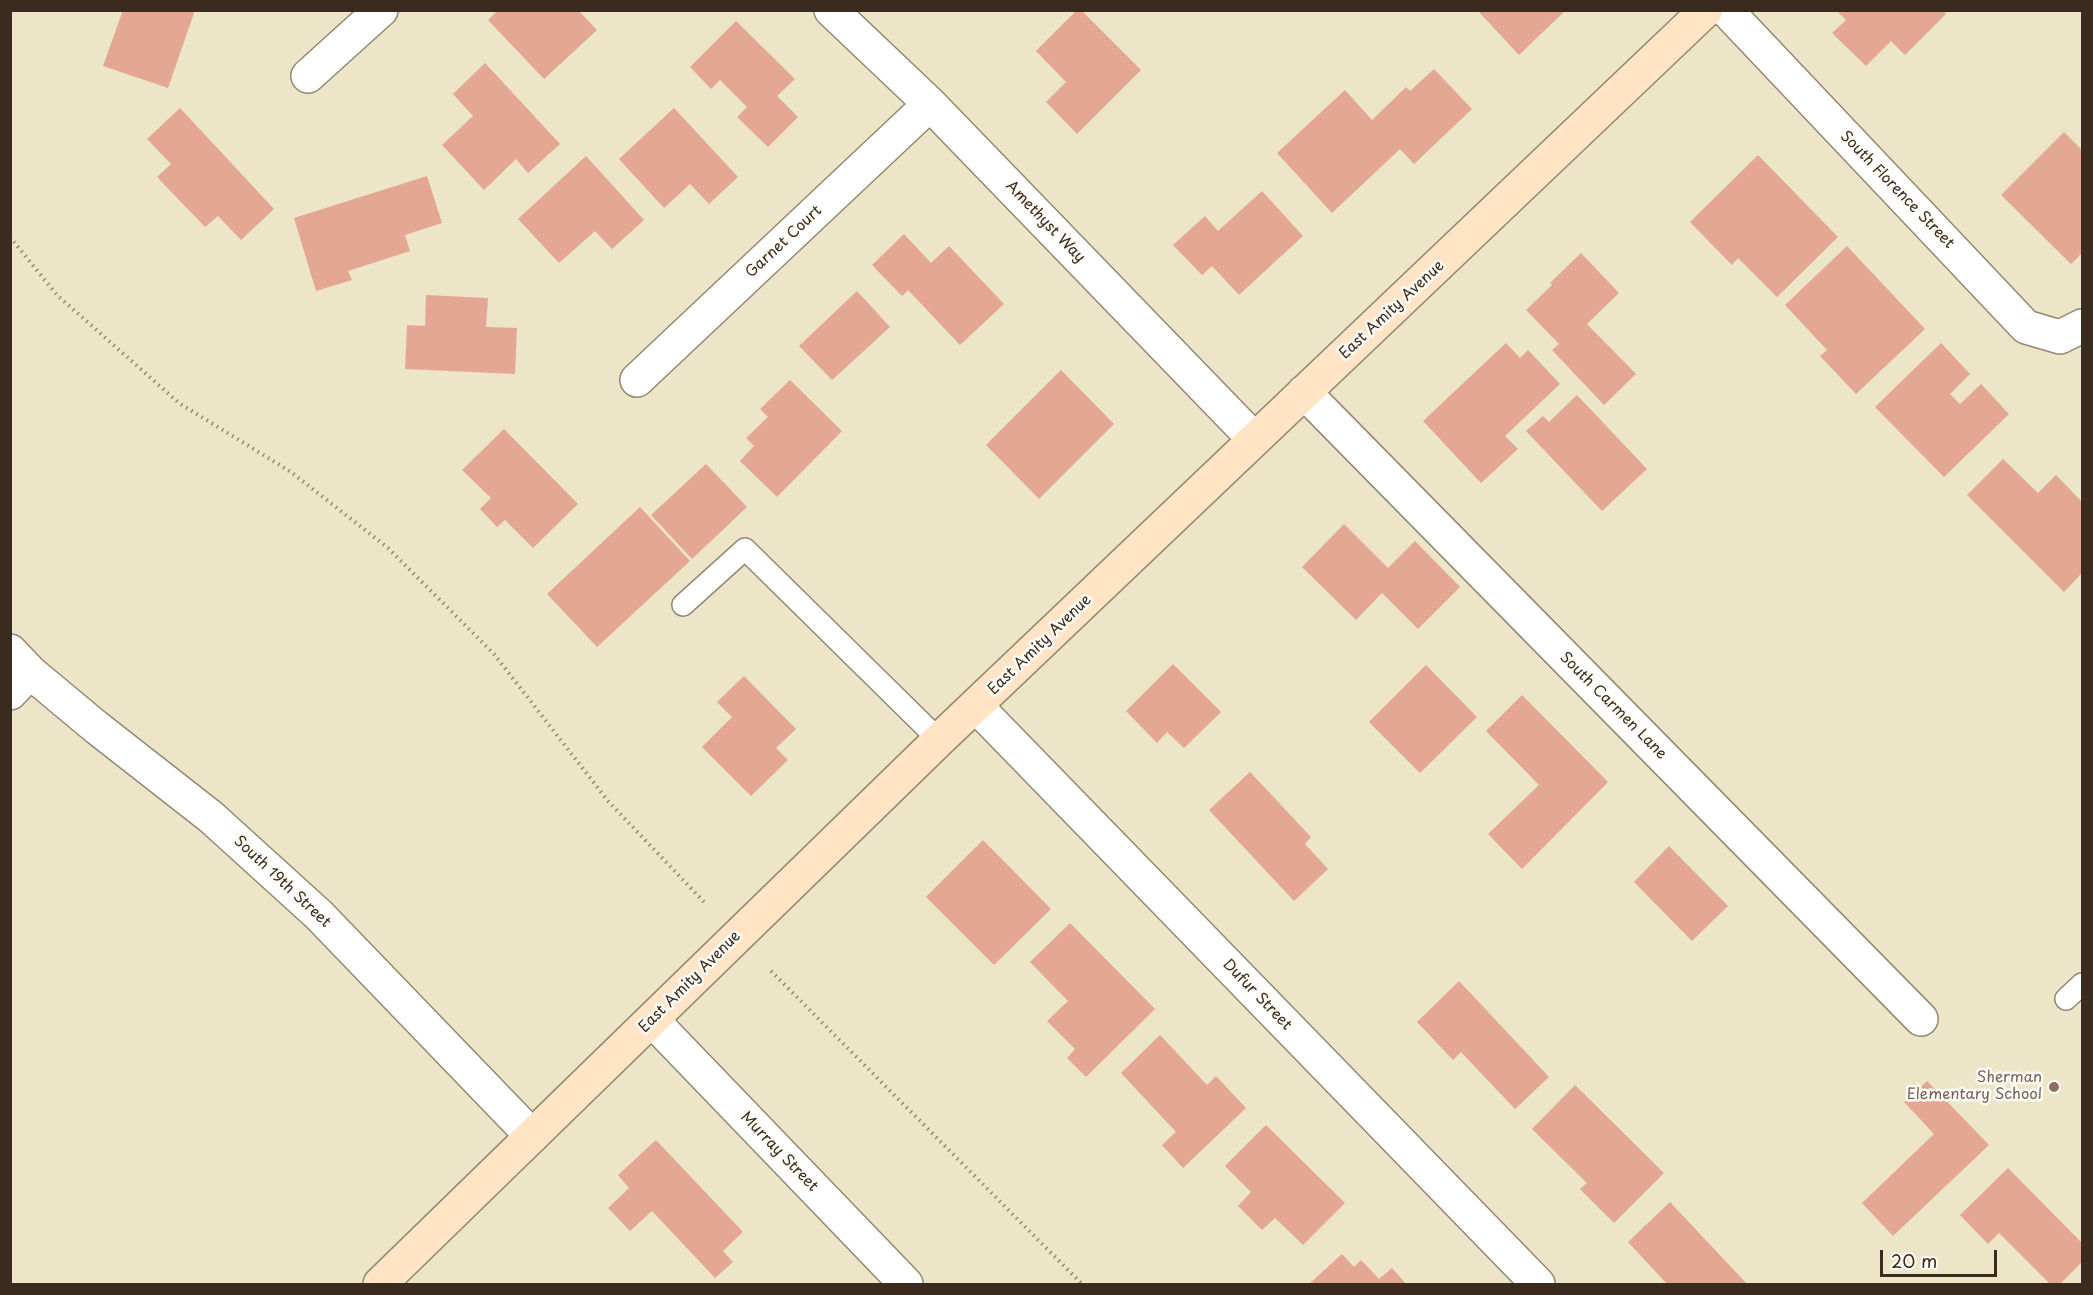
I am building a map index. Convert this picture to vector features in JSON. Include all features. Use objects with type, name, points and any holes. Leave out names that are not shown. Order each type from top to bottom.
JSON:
[{"type":"main road","name":"East Amity Avenue","points":[[380,1284],[939,740],[1706,10]]},
{"type":"street","points":[[308,76],[381,10]]},
{"type":"street","name":"Amethyst Way","points":[[831,10],[930,104],[1254,439]]},
{"type":"street","name":"South Florence Street","points":[[1726,10],[2026,327],[2060,337],[2082,326]]},
{"type":"street","name":"Garnet Court","points":[[637,380],[930,104]]},
{"type":"street","name":"South Carmen Lane","points":[[1304,392],[1921,1019]]},
{"type":"street","name":"South 19th Street","points":[[17,672],[96,727],[212,817],[319,915],[532,1136]]},
{"type":"street","name":"Dufur Street","points":[[976,706],[1538,1284]]},
{"type":"street","name":"Murray Street","points":[[652,1020],[906,1284]]},
{"type":"lane","points":[[683,605],[745,549],[939,740]]},
{"type":"lane","points":[[2066,999],[2082,984]]},
{"type":"path","points":[[10,237],[57,295],[179,403],[291,472],[388,548],[494,654],[608,801],[705,903]]},
{"type":"path","points":[[771,971],[1082,1284]]},
{"type":"building","points":[[123,10],[195,10],[168,88],[103,66]]},
{"type":"building","points":[[498,10],[578,10],[597,30],[544,79],[488,20]]},
{"type":"building","points":[[1077,10],[1081,10],[1141,70],[1077,134],[1046,102],[1066,82],[1036,51]]},
{"type":"building","points":[[1477,10],[1566,10],[1519,55]]},
{"type":"building","points":[[1836,10],[1943,10],[1946,14],[1905,55],[1891,41],[1866,66],[1832,33],[1846,20]]},
{"type":"building","points":[[736,21],[795,79],[777,96],[798,117],[768,147],[737,117],[747,107],[720,80],[711,89],[690,67]]},
{"type":"building","points":[[485,63],[560,144],[528,173],[516,159],[484,190],[442,145],[473,116],[453,94]]},
{"type":"building","points":[[1434,69],[1472,109],[1414,164],[1400,149],[1332,213],[1277,153],[1345,90],[1372,120],[1406,87],[1410,91]]},
{"type":"building","points":[[180,108],[274,209],[241,240],[218,216],[205,227],[157,177],[171,164],[147,139]]},
{"type":"building","points":[[674,108],[738,177],[709,204],[690,184],[664,208],[619,159]]},
{"type":"building","points":[[2064,132],[2082,150],[2082,253],[2071,264],[2001,195]]},
{"type":"building","points":[[1758,155],[1838,237],[1777,297],[1738,258],[1732,265],[1690,222]]},
{"type":"building","points":[[586,156],[644,220],[612,249],[595,231],[559,263],[518,219]]},
{"type":"building","points":[[427,176],[442,223],[405,235],[410,251],[348,271],[352,280],[316,291],[294,218]]},
{"type":"building","points":[[1262,191],[1303,236],[1239,295],[1212,266],[1202,275],[1173,245],[1205,216],[1218,231]]},
{"type":"building","points":[[904,234],[931,263],[949,246],[1004,304],[960,345],[908,290],[902,296],[872,265]]},
{"type":"building","points":[[1847,246],[1925,329],[1856,394],[1820,356],[1827,350],[1785,305]]},
{"type":"building","points":[[1581,253],[1619,293],[1587,324],[1636,374],[1604,405],[1552,350],[1559,344],[1526,310]]},
{"type":"building","points":[[857,291],[890,327],[832,380],[799,346]]},
{"type":"building","points":[[426,295],[488,298],[486,327],[517,328],[515,374],[405,369],[407,325],[425,326]]},
{"type":"building","points":[[1506,343],[1520,358],[1528,350],[1560,384],[1505,436],[1518,449],[1481,483],[1423,421]]},
{"type":"building","points":[[1941,343],[1970,374],[1950,394],[1960,404],[1981,384],[2009,414],[1944,477],[1875,407]]},
{"type":"building","points":[[1061,370],[1114,424],[1039,499],[986,445]]},
{"type":"building","points":[[790,380],[842,431],[777,497],[740,461],[754,446],[746,438],[768,417],[760,409]]},
{"type":"building","points":[[1577,395],[1647,469],[1602,511],[1526,431],[1543,416],[1549,422]]},
{"type":"building","points":[[504,429],[578,504],[533,548],[505,520],[497,527],[480,509],[491,498],[462,470]]},
{"type":"building","points":[[2003,459],[2038,493],[2056,475],[2082,502],[2082,573],[2064,592],[1967,495]]},
{"type":"building","points":[[706,464],[747,507],[692,559],[651,515]]},
{"type":"building","points":[[640,507],[690,561],[597,647],[547,594]]},
{"type":"building","points":[[1344,524],[1388,568],[1415,541],[1460,587],[1418,629],[1382,593],[1356,620],[1302,567]]},
{"type":"building","points":[[1173,664],[1221,712],[1184,748],[1167,732],[1157,743],[1126,711]]},
{"type":"building","points":[[1426,665],[1477,717],[1420,773],[1369,722]]},
{"type":"building","points":[[744,676],[796,729],[776,748],[788,760],[751,796],[702,747],[732,717],[717,702]]},
{"type":"building","points":[[1522,695],[1608,782],[1522,869],[1488,834],[1539,785],[1486,731]]},
{"type":"building","points":[[1250,772],[1311,837],[1305,844],[1328,869],[1294,901],[1209,810]]},
{"type":"building","points":[[983,840],[1051,909],[994,965],[926,897]]},
{"type":"building","points":[[1669,846],[1728,906],[1692,941],[1634,882]]},
{"type":"building","points":[[1070,923],[1155,1009],[1086,1077],[1067,1058],[1075,1049],[1047,1021],[1068,1001],[1030,962]]},
{"type":"building","points":[[1459,981],[1549,1077],[1515,1109],[1461,1052],[1453,1060],[1417,1022]]},
{"type":"building","points":[[1160,1035],[1207,1085],[1216,1076],[1246,1108],[1183,1168],[1162,1145],[1176,1132],[1121,1073]]},
{"type":"building","points":[[1927,1081],[1989,1145],[1893,1236],[1862,1203],[1934,1134],[1904,1102]]},
{"type":"building","points":[[1575,1085],[1664,1173],[1614,1223],[1580,1189],[1587,1183],[1532,1129]]},
{"type":"building","points":[[1266,1125],[1345,1203],[1303,1245],[1275,1218],[1262,1230],[1238,1206],[1251,1192],[1225,1166]]},
{"type":"building","points":[[656,1140],[743,1232],[723,1251],[733,1262],[715,1278],[652,1211],[630,1231],[608,1208],[629,1188],[618,1175]]},
{"type":"building","points":[[2008,1168],[2082,1243],[2082,1262],[2060,1284],[2050,1284],[1999,1233],[1988,1244],[1960,1215]]},
{"type":"building","points":[[1670,1202],[1747,1284],[1667,1284],[1628,1242]]},
{"type":"building","points":[[1342,1254],[1354,1267],[1361,1260],[1379,1279],[1392,1268],[1406,1284],[1309,1284]]},
{"type":"place","name":"Sherman Elementary School","points":[[2054,1087]]}]
